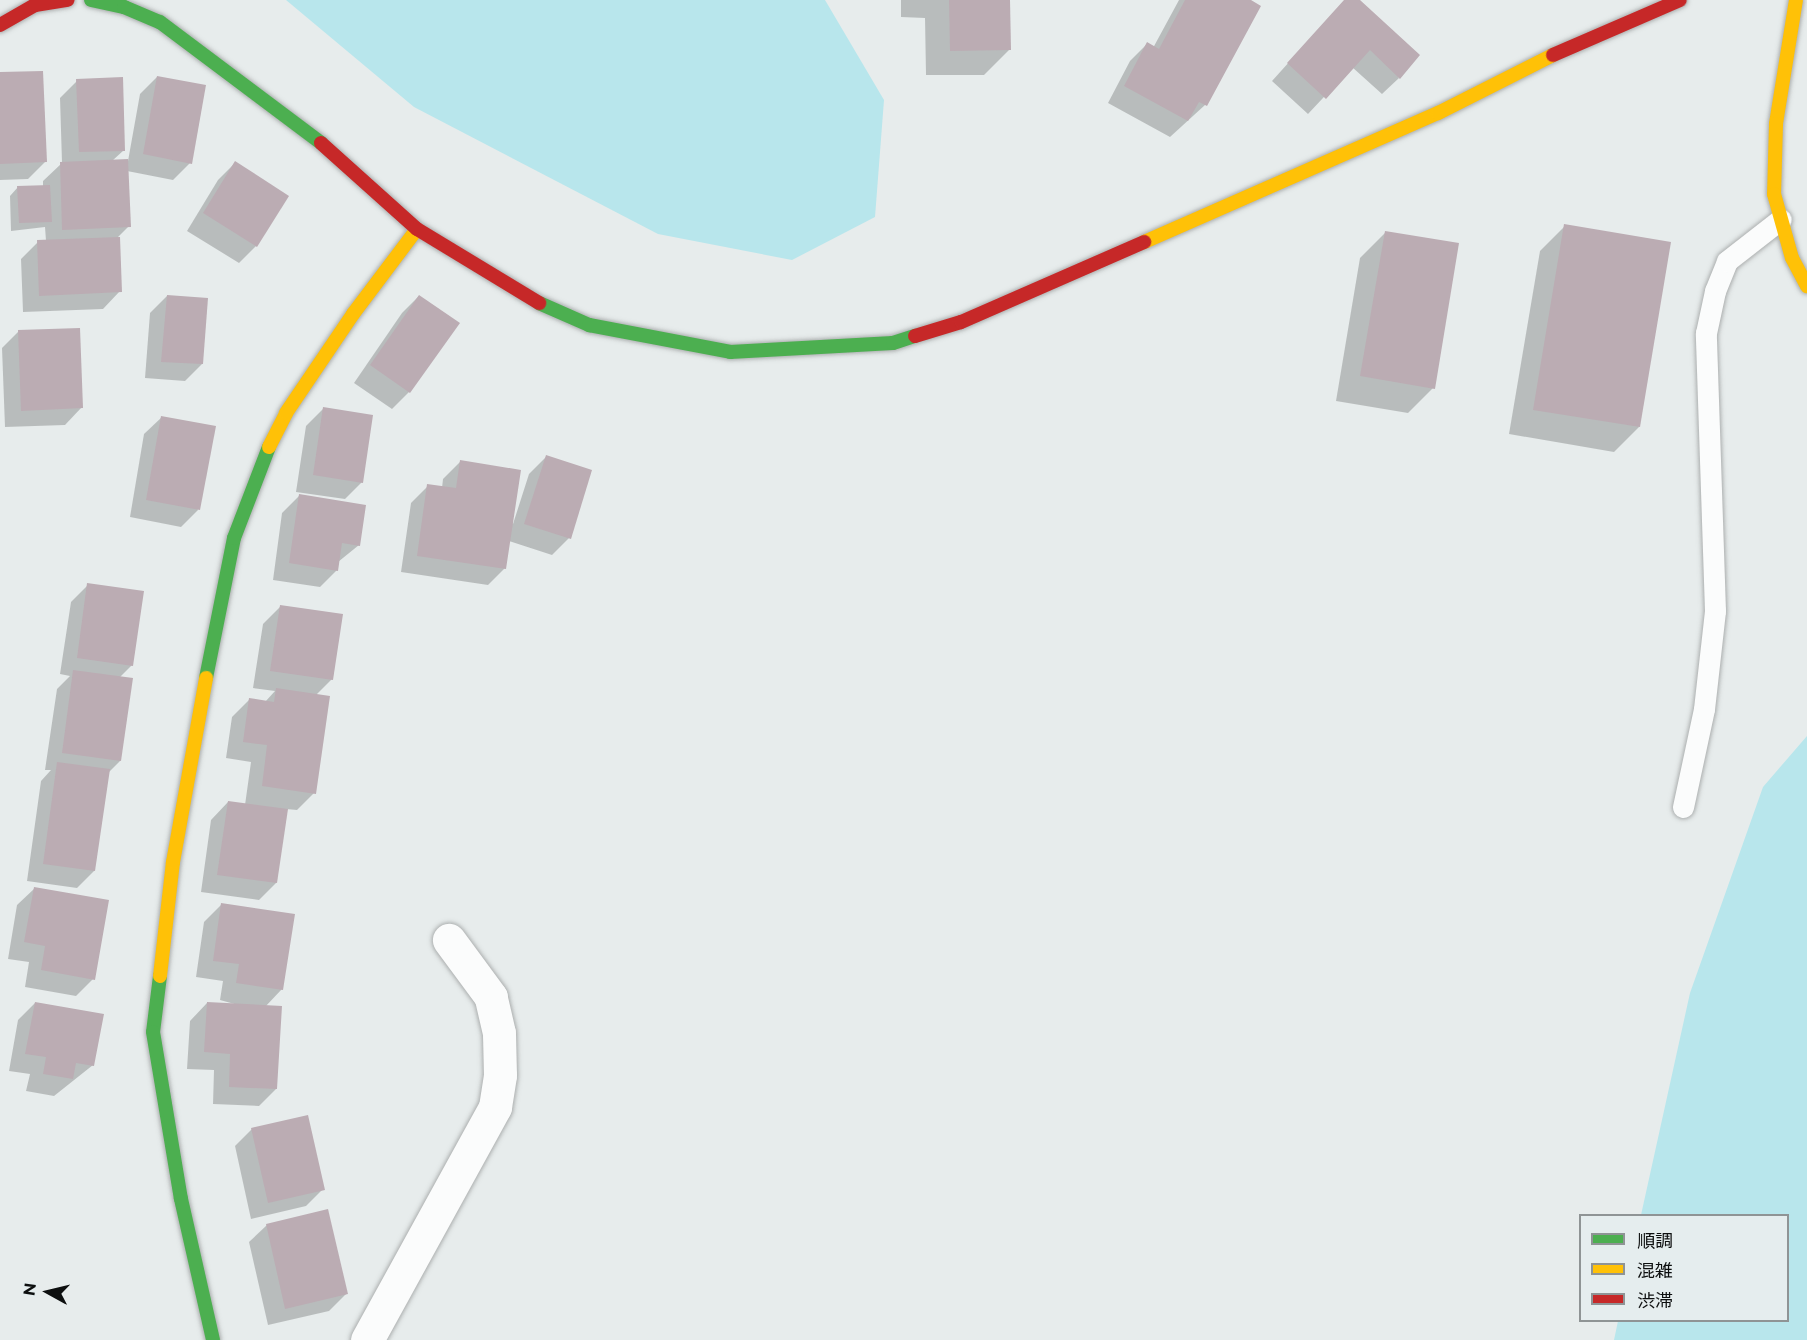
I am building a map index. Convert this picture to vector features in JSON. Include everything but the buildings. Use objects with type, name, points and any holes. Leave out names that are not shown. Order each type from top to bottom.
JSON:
[{"type":"street","points":[[0,25],[35,5],[68,0]]},
{"type":"street","points":[[91,0],[124,7],[160,22],[301,126],[417,229],[554,312],[589,325],[730,352],[894,343],[961,322],[1438,113],[1578,42],[1680,0]]},
{"type":"street","points":[[1796,0],[1776,124],[1774,194],[1791,258],[1807,286]]},
{"type":"street","points":[[213,1340],[181,1199],[153,1032],[173,862],[201,705],[234,538],[262,462],[286,413],[353,314],[417,229]]},
{"type":"street","points":[[367,1340],[495,1107],[500,1075],[500,1033],[491,997],[449,940]]},
{"type":"lane","points":[[1683,807],[1704,709],[1715,611],[1706,333],[1715,291],[1727,261],[1781,219]]},
{"type":"shaded area","points":[[286,0],[825,0],[884,100],[875,217],[792,260],[658,234],[414,107]]},
{"type":"shaded area","points":[[1807,736],[1807,1340],[1614,1340],[1618,1322],[1789,1322],[1789,1214],[1641,1214],[1690,993],[1763,787]]},
{"type":"traffic: fast","points":[[91,0],[124,7],[160,22],[321,143]]},
{"type":"traffic: fast","points":[[539,303],[589,325],[730,352],[893,343],[915,336]]},
{"type":"traffic: fast","points":[[206,678],[234,538],[269,447]]},
{"type":"traffic: fast","points":[[160,976],[153,1032],[181,1199],[213,1340]]},
{"type":"traffic: slow","points":[[1796,0],[1776,124],[1774,194],[1792,258],[1807,286]]},
{"type":"traffic: slow","points":[[1144,242],[1438,113],[1553,55]]},
{"type":"traffic: slow","points":[[269,447],[286,413],[353,314],[417,229]]},
{"type":"traffic: slow","points":[[160,976],[173,862],[206,678]]},
{"type":"traffic: jam","points":[[0,25],[35,5],[68,0]]},
{"type":"traffic: jam","points":[[1553,55],[1680,0]]},
{"type":"traffic: jam","points":[[321,143],[417,229],[539,303]]},
{"type":"traffic: jam","points":[[915,336],[961,322],[1144,242]]}]
